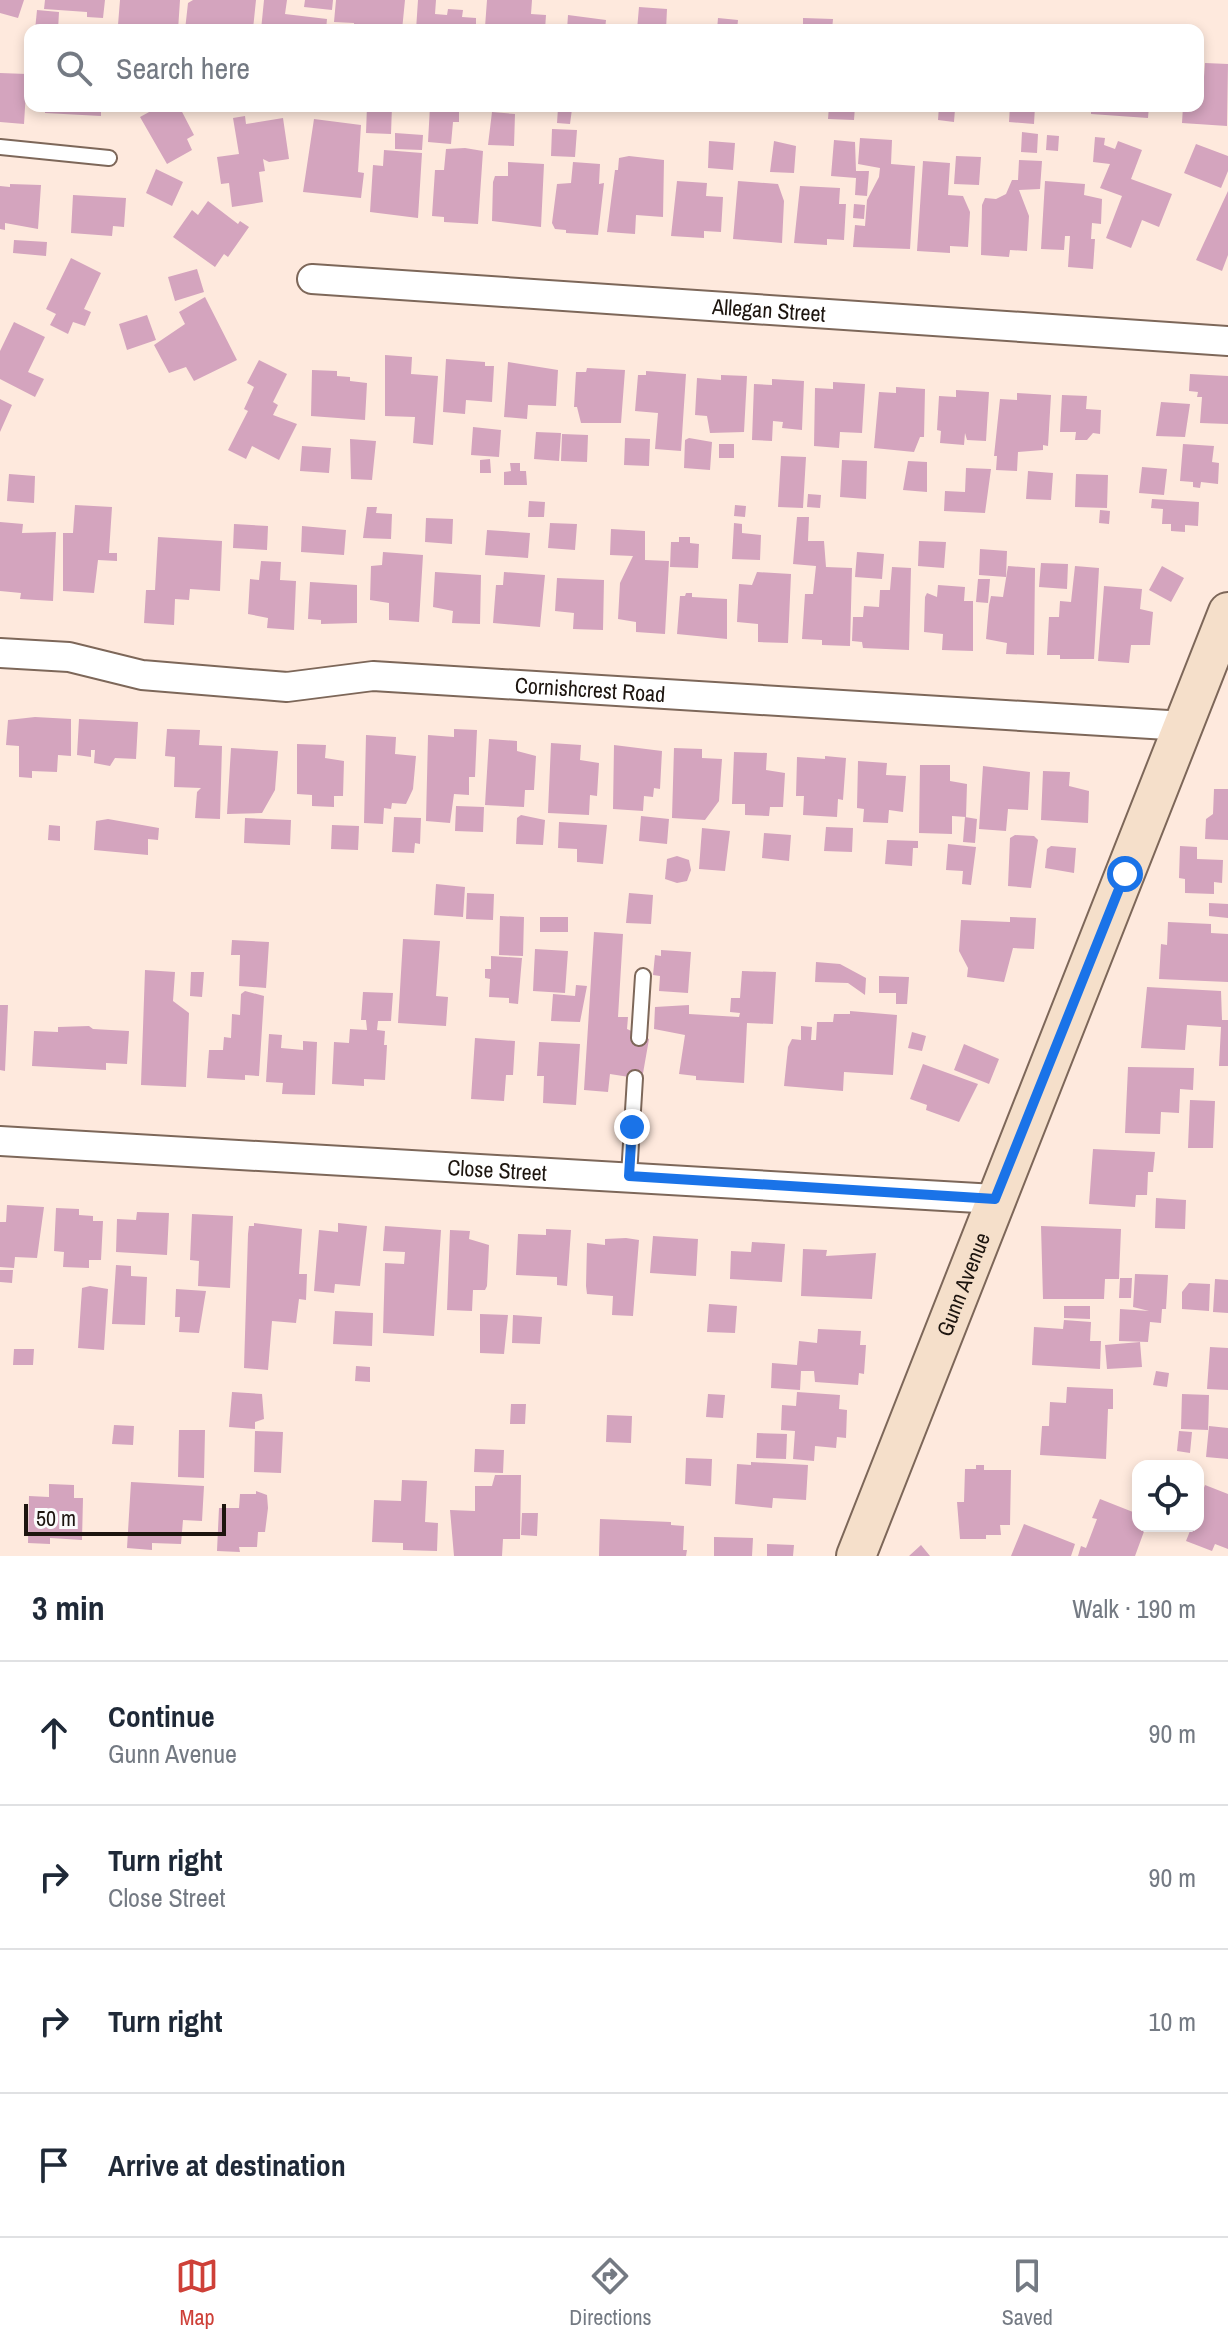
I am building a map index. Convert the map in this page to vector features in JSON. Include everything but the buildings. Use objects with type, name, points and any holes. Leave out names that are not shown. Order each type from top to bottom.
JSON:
[{"type":"street","name":"Allegan Street","points":[[312,279],[1228,341]]},
{"type":"street","name":"Gunn Avenue","points":[[856,1556],[1228,612]]},
{"type":"street","name":"Cornishcrest Road","points":[[0,653],[69,657],[142,675],[287,687],[373,676],[1184,726]]},
{"type":"street","name":"Close Street","points":[[0,1141],[995,1199]]},
{"type":"lane","points":[[0,147],[109,158]]},
{"type":"lane","points":[[639,1038],[643,976]]},
{"type":"lane","points":[[629,1176],[635,1078]]},
{"type":"route","points":[[632,1127],[629,1176],[995,1199],[1125,874]]}]
